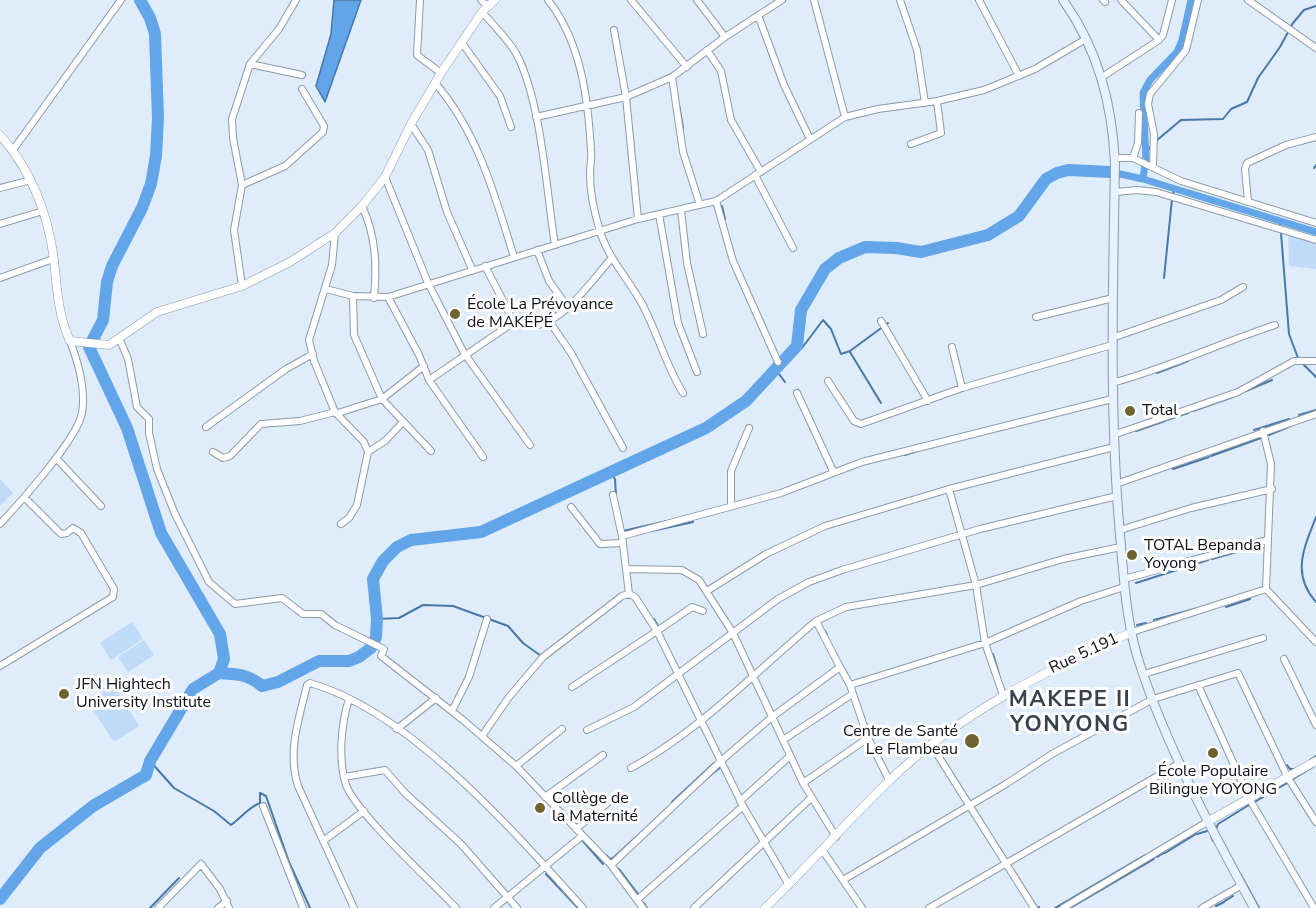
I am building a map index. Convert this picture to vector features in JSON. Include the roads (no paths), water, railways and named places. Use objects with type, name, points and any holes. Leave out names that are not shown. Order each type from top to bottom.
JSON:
[{"type":"main road","points":[[1063,0],[1086,39],[1102,77],[1113,124],[1115,160],[1113,435],[1124,583],[1132,632],[1143,674],[1179,763],[1207,822],[1254,908]]},
{"type":"street","points":[[13,150],[121,0]]},
{"type":"street","points":[[242,286],[234,230],[242,185],[232,138],[232,119],[250,64],[279,29],[296,0]]},
{"type":"street","points":[[420,0],[417,55],[441,73]]},
{"type":"street","points":[[481,0],[516,55],[536,117],[555,245]]},
{"type":"street","points":[[70,341],[109,345],[157,312],[242,286],[290,262],[335,233],[362,206],[385,177],[411,124],[441,73],[485,9],[495,0]]},
{"type":"street","points":[[548,0],[561,17],[570,35],[588,107],[592,152],[590,191],[600,231],[611,259],[641,303],[669,370],[683,393]]},
{"type":"street","points":[[631,0],[687,67]]},
{"type":"street","points":[[697,0],[725,37]]},
{"type":"street","points":[[536,117],[626,97],[672,77],[725,37],[782,0]]},
{"type":"street","points":[[814,0],[845,117]]},
{"type":"street","points":[[900,0],[917,50],[925,103]]},
{"type":"street","points":[[979,0],[1019,76]]},
{"type":"street","points":[[1121,0],[1159,40]]},
{"type":"street","points":[[1102,77],[1159,40],[1163,35],[1172,0]]},
{"type":"street","points":[[1153,166],[1154,134],[1148,104],[1150,94],[1186,50],[1198,0]]},
{"type":"street","points":[[1248,0],[1316,48]]},
{"type":"street","points":[[758,15],[784,85],[810,139]]},
{"type":"street","points":[[614,30],[626,97],[638,219]]},
{"type":"street","points":[[326,289],[353,296],[388,297],[638,219],[716,201],[845,117],[878,109],[937,101],[984,90],[1019,76],[1086,39]]},
{"type":"street","points":[[462,43],[500,96],[511,127]]},
{"type":"street","points":[[707,50],[721,71],[731,120],[793,248]]},
{"type":"street","points":[[250,64],[302,75]]},
{"type":"street","points":[[672,77],[683,152],[700,205]]},
{"type":"street","points":[[435,84],[453,105],[468,128],[498,205],[514,257]]},
{"type":"street","points":[[242,185],[285,166],[323,132],[324,126],[302,89]]},
{"type":"street","points":[[910,144],[941,133],[937,101]]},
{"type":"street","points":[[1133,158],[1138,143],[1139,113]]},
{"type":"street","points":[[411,124],[428,150],[444,203],[472,269]]},
{"type":"street","points":[[0,135],[13,150],[31,180],[43,211],[53,259],[58,301],[80,373],[82,415],[56,458],[25,498],[0,524]]},
{"type":"street","points":[[1248,201],[1249,188],[1245,169],[1247,163],[1286,145],[1316,137]]},
{"type":"street","points":[[1115,160],[1133,158],[1181,181],[1316,223]]},
{"type":"street","points":[[385,177],[428,283],[464,353],[530,445]]},
{"type":"street","points":[[0,188],[31,180]]},
{"type":"street","points":[[1115,189],[1156,192],[1316,240]]},
{"type":"street","points":[[716,201],[733,261],[778,362]]},
{"type":"street","points":[[362,206],[370,222],[374,243],[377,268],[374,298]]},
{"type":"street","points":[[681,210],[687,263],[703,334]]},
{"type":"street","points":[[0,224],[43,211]]},
{"type":"street","points":[[659,214],[678,323],[697,372]]},
{"type":"street","points":[[335,233],[332,265],[310,334],[312,354],[336,413],[364,442],[368,452],[357,504],[353,512],[341,524]]},
{"type":"street","points":[[537,250],[549,280],[567,306]]},
{"type":"street","points":[[0,278],[53,259]]},
{"type":"street","points":[[486,266],[514,322],[530,328],[549,321],[567,306],[611,259]]},
{"type":"street","points":[[828,381],[857,424],[1112,341],[1221,300],[1243,287]]},
{"type":"street","points":[[353,296],[354,335],[382,399],[430,451]]},
{"type":"street","points":[[388,297],[429,380],[483,457]]},
{"type":"street","points":[[1036,317],[1113,298]]},
{"type":"street","points":[[549,321],[571,353],[623,448]]},
{"type":"street","points":[[881,321],[928,401]]},
{"type":"street","points":[[429,380],[464,353],[514,322]]},
{"type":"street","points":[[1112,383],[1177,363],[1220,343],[1275,325]]},
{"type":"street","points":[[119,338],[128,359],[137,407],[149,419],[149,433],[158,469],[175,514],[209,582],[235,604],[282,598],[303,614],[321,614],[335,625],[384,649],[381,656],[452,711],[516,766],[611,865],[643,908]]},
{"type":"street","points":[[951,347],[962,388]]},
{"type":"street","points":[[206,427],[286,369],[312,354]]},
{"type":"street","points":[[1113,435],[1238,392],[1267,379],[1294,361],[1316,360]]},
{"type":"street","points":[[213,452],[223,458],[230,456],[267,423],[300,421],[382,399],[424,366]]},
{"type":"street","points":[[797,393],[833,471]]},
{"type":"street","points":[[571,507],[600,544],[622,540],[731,505],[781,493],[833,471],[1112,399]]},
{"type":"street","points":[[1116,484],[1316,414]]},
{"type":"street","points":[[368,452],[385,441],[403,422]]},
{"type":"street","points":[[731,505],[732,471],[749,428]]},
{"type":"street","points":[[1263,431],[1270,458],[1272,489],[1267,540],[1266,589],[1316,642]]},
{"type":"street","points":[[707,591],[766,554],[809,533],[949,489],[1114,447]]},
{"type":"street","points":[[56,458],[101,506]]},
{"type":"street","points":[[949,489],[976,585],[985,643],[1003,695]]},
{"type":"street","points":[[1120,530],[1191,508],[1272,489]]},
{"type":"street","points":[[613,495],[622,540],[628,594]]},
{"type":"street","points":[[587,730],[634,707],[777,599],[809,582],[842,570],[961,536],[1117,496]]},
{"type":"street","points":[[0,666],[113,597],[114,589],[81,533],[74,528],[61,534],[25,498]]},
{"type":"street","points":[[850,685],[985,643],[1124,583],[1267,540]]},
{"type":"street","points":[[631,768],[656,754],[701,720],[816,621],[846,607],[976,585],[1063,559],[1121,547]]},
{"type":"street","points":[[626,569],[682,570],[694,575],[707,591],[733,633],[803,783],[836,837]]},
{"type":"street","name":"Rue 5.191","points":[[765,908],[890,780],[932,746],[1003,695],[1065,662],[1132,632],[1266,589]]},
{"type":"street","points":[[482,736],[509,697],[543,657],[622,596],[628,594],[635,597],[657,631],[679,673],[762,843],[789,885]]},
{"type":"street","points":[[572,687],[692,607],[703,611]]},
{"type":"street","points":[[452,711],[469,677],[487,619]]},
{"type":"street","points":[[816,621],[850,685],[851,695],[868,738],[890,780]]},
{"type":"street","points":[[1143,674],[1263,638]]},
{"type":"street","points":[[1284,659],[1316,725]]},
{"type":"street","points":[[611,865],[722,760],[772,717],[840,667]]},
{"type":"street","points":[[843,880],[1052,754],[1153,699],[1239,673],[1288,778],[1316,822]]},
{"type":"street","points":[[354,908],[294,775],[293,742],[308,684],[350,699],[397,729],[471,789],[583,908]]},
{"type":"street","points":[[1198,685],[1250,800],[1314,908]]},
{"type":"street","points":[[783,740],[851,695]]},
{"type":"street","points":[[397,729],[436,698]]},
{"type":"street","points":[[350,699],[343,720],[344,777],[350,793],[364,811],[456,908]]},
{"type":"street","points":[[516,766],[562,729]]},
{"type":"street","points":[[803,783],[868,738]]},
{"type":"street","points":[[932,746],[971,804],[1034,908]]},
{"type":"street","points":[[545,797],[603,755]]},
{"type":"street","points":[[638,899],[742,804],[790,756]]},
{"type":"street","points":[[1063,908],[1207,822],[1250,800],[1316,761]]},
{"type":"street","points":[[929,908],[1179,763]]},
{"type":"street","points":[[344,777],[385,770],[405,793],[461,844],[517,908]]},
{"type":"street","points":[[694,908],[811,798]]},
{"type":"street","points":[[576,830],[610,801]]},
{"type":"street","points":[[263,806],[303,908]]},
{"type":"street","points":[[323,841],[364,811]]},
{"type":"street","points":[[494,908],[582,836]]},
{"type":"street","points":[[823,851],[862,908]]},
{"type":"street","points":[[158,908],[201,864],[230,908]]},
{"type":"street","points":[[1202,908],[1242,885]]},
{"type":"street","points":[[218,908],[226,901]]},
{"type":"water","points":[[334,0],[361,0],[325,102],[316,86],[331,34]]},
{"type":"waterway","points":[[0,899],[40,848],[93,806],[146,775],[150,761],[193,689],[219,673],[224,659],[220,634],[161,533],[127,428],[89,347],[103,320],[107,282],[112,266],[142,208],[151,184],[156,156],[158,118],[155,34],[150,18],[140,0]]},
{"type":"waterway","points":[[1146,161],[1143,93],[1150,80],[1177,52],[1191,0]]},
{"type":"waterway","points":[[1156,141],[1181,120],[1223,119],[1231,109],[1247,102],[1258,78],[1280,47],[1293,23],[1304,10],[1316,6]]},
{"type":"waterway","points":[[679,105],[683,128]]},
{"type":"waterway","points":[[1146,152],[1152,145]]},
{"type":"waterway","points":[[1143,179],[1145,164]]},
{"type":"waterway","points":[[219,673],[247,677],[262,686],[278,682],[319,661],[349,661],[359,657],[371,648],[376,637],[377,619],[373,579],[383,561],[397,547],[411,540],[481,532],[706,428],[746,401],[797,346],[801,310],[825,269],[839,258],[865,247],[921,252],[988,235],[1019,216],[1046,179],[1057,173],[1068,170],[1111,172]]},
{"type":"waterway","points":[[1111,172],[1143,179],[1316,232]]},
{"type":"waterway","points":[[1173,194],[1174,188]]},
{"type":"waterway","points":[[1164,278],[1172,199]]},
{"type":"waterway","points":[[722,206],[725,219]]},
{"type":"waterway","points":[[1281,233],[1289,334],[1298,358]]},
{"type":"waterway","points":[[794,350],[802,348],[823,320],[831,329],[841,354],[850,351],[888,323]]},
{"type":"waterway","points":[[850,352],[881,403]]},
{"type":"waterway","points":[[1157,373],[1188,361]]},
{"type":"waterway","points":[[1301,362],[1316,377]]},
{"type":"waterway","points":[[776,370],[785,382]]},
{"type":"waterway","points":[[1246,391],[1272,380]]},
{"type":"waterway","points":[[1193,411],[1233,397]]},
{"type":"waterway","points":[[1299,415],[1316,410]]},
{"type":"waterway","points":[[1167,420],[1188,413]]},
{"type":"waterway","points":[[1254,430],[1289,419]]},
{"type":"waterway","points":[[1136,431],[1165,421]]},
{"type":"waterway","points":[[1269,435],[1291,426]]},
{"type":"waterway","points":[[1211,456],[1261,438]]},
{"type":"waterway","points":[[905,455],[917,451]]},
{"type":"waterway","points":[[1173,469],[1209,457]]},
{"type":"waterway","points":[[611,474],[615,479],[616,495]]},
{"type":"waterway","points":[[1316,517],[1307,539],[1302,561],[1304,581],[1308,592],[1316,602]]},
{"type":"waterway","points":[[623,531],[667,521]]},
{"type":"waterway","points":[[652,531],[693,522]]},
{"type":"waterway","points":[[1186,559],[1267,537]]},
{"type":"waterway","points":[[1212,559],[1247,549],[1266,548]]},
{"type":"waterway","points":[[1136,583],[1208,560]]},
{"type":"waterway","points":[[1226,607],[1250,599]]},
{"type":"waterway","points":[[377,619],[399,618],[423,605],[453,606],[508,626],[523,643],[541,656]]},
{"type":"waterway","points":[[1154,620],[1198,608]]},
{"type":"waterway","points":[[654,619],[658,626]]},
{"type":"waterway","points":[[1137,625],[1146,623]]},
{"type":"waterway","points":[[825,631],[827,635]]},
{"type":"waterway","points":[[993,654],[999,674]]},
{"type":"waterway","points":[[1310,760],[1316,756]]},
{"type":"waterway","points":[[150,761],[174,788],[214,811],[231,825],[249,809],[260,803],[260,793],[266,796],[289,862],[310,908]]},
{"type":"waterway","points":[[672,802],[714,763]]},
{"type":"waterway","points":[[1287,765],[1290,769],[1295,769]]},
{"type":"waterway","points":[[706,779],[722,766]]},
{"type":"waterway","points":[[1293,779],[1313,767]]},
{"type":"waterway","points":[[1253,803],[1287,783]]},
{"type":"waterway","points":[[1216,829],[1218,824],[1249,805]]},
{"type":"waterway","points":[[606,855],[610,859],[613,858],[645,829]]},
{"type":"waterway","points":[[1197,834],[1207,831]]},
{"type":"waterway","points":[[1165,853],[1196,834]]},
{"type":"waterway","points":[[1211,836],[1213,841]]},
{"type":"waterway","points":[[582,840],[603,864]]},
{"type":"waterway","points":[[1157,857],[1164,853]]},
{"type":"waterway","points":[[1055,908],[1145,855]]},
{"type":"waterway","points":[[1070,908],[1154,859]]},
{"type":"waterway","points":[[619,869],[638,894]]},
{"type":"waterway","points":[[546,874],[578,908]]},
{"type":"waterway","points":[[1241,875],[1259,908]]},
{"type":"waterway","points":[[150,908],[179,878]]},
{"type":"waterway","points":[[1225,901],[1233,896]]},
{"type":"waterway","points":[[1216,906],[1224,902]]},
{"type":"waterway","points":[[644,903],[647,908]]},
{"type":"place","name":"École La Prévoyance de MAKÉPÉ","points":[[455,314]]},
{"type":"place","name":"Total","points":[[1130,411]]},
{"type":"place","name":"TOTAL Bepanda Yoyong","points":[[1132,555]]},
{"type":"place","name":"JFN Hightech University Institute","points":[[64,694]]},
{"type":"place","name":"Centre de Santé Le Flambeau","points":[[972,741]]},
{"type":"place","name":"École Populaire Bilingue YOYONG","points":[[1213,753]]},
{"type":"place","name":"Collège de la Maternité","points":[[540,808]]},
{"type":"district","name":"MAKEPE II YONYONG","points":[[1070,714]]}]
